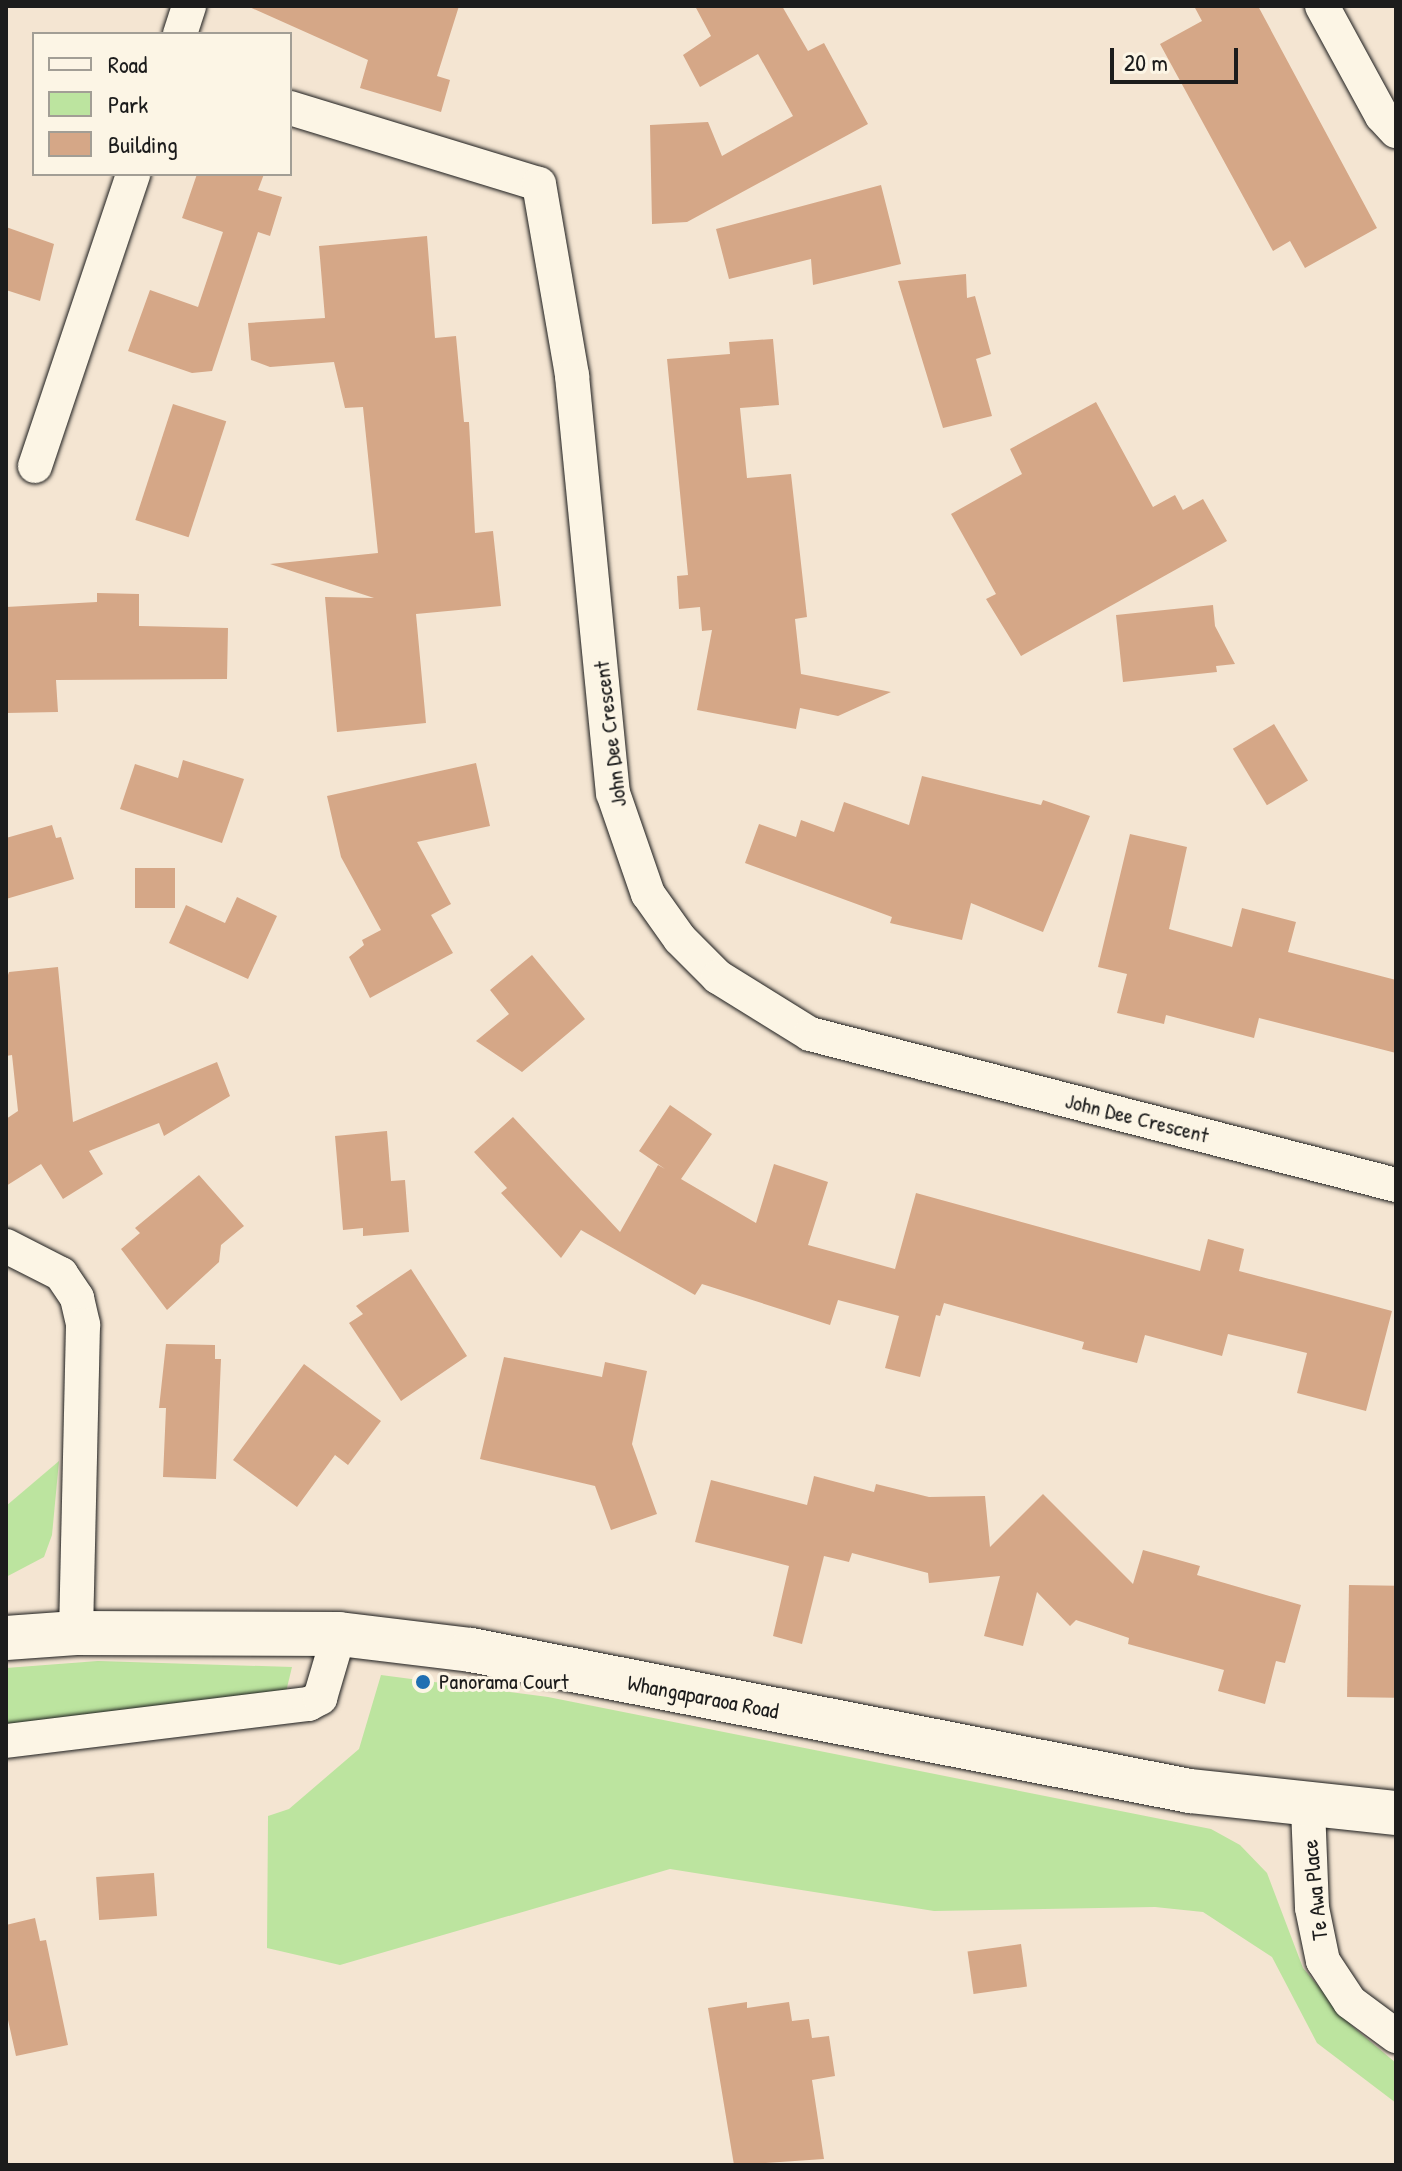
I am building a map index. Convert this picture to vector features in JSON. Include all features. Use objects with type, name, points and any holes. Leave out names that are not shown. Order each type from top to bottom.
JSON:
[{"type":"main road","name":"Whangaparaoa Road","points":[[6,1638],[76,1633],[339,1634],[471,1650],[1070,1769],[1308,1808],[1396,1813]]},
{"type":"street","points":[[181,32],[189,6]]},
{"type":"street","points":[[1322,6],[1382,116],[1396,131]]},
{"type":"street","name":"John Dee Crescent","points":[[292,109],[539,184],[572,376],[613,793],[648,894],[680,939],[718,977],[810,1034],[1396,1185]]},
{"type":"street","points":[[35,466],[132,176]]},
{"type":"street","points":[[6,1246],[61,1274],[77,1298],[83,1325],[76,1633]]},
{"type":"street","points":[[6,1741],[309,1704],[320,1698],[339,1634]]},
{"type":"street","name":"Te Awa Place","points":[[1308,1808],[1312,1908],[1323,1961],[1350,2002],[1396,2036]]},
{"type":"green space","points":[[59,1461],[52,1535],[44,1557],[6,1577],[6,1506]]},
{"type":"green space","points":[[98,1661],[292,1667],[285,1696],[6,1726],[6,1668]]},
{"type":"green space","points":[[381,1675],[548,1697],[1211,1829],[1240,1845],[1267,1873],[1303,1968],[1352,2026],[1396,2063],[1396,2103],[1317,2043],[1272,1957],[1203,1912],[1155,1907],[934,1911],[670,1869],[340,1965],[267,1948],[268,1816],[289,1809],[359,1749]]},
{"type":"building","points":[[247,6],[459,6],[437,76],[450,80],[441,112],[360,88],[368,60]]},
{"type":"building","points":[[695,6],[782,6],[808,51],[824,43],[868,124],[687,222],[652,224],[650,125],[708,122],[722,156],[793,116],[758,54],[700,87],[683,55],[711,36]]},
{"type":"building","points":[[1194,6],[1258,6],[1377,228],[1305,268],[1290,241],[1273,251],[1160,44],[1202,21]]},
{"type":"building","points":[[196,176],[263,176],[258,190],[282,197],[270,236],[258,232],[212,371],[192,373],[128,351],[150,290],[198,307],[223,232],[182,218]]},
{"type":"building","points":[[881,185],[901,264],[813,285],[811,259],[729,279],[716,229]]},
{"type":"building","points":[[6,227],[54,244],[40,301],[6,290]]},
{"type":"building","points":[[427,236],[435,338],[456,336],[464,422],[469,422],[475,533],[493,531],[501,606],[416,614],[426,723],[337,732],[325,597],[374,598],[270,564],[378,553],[363,407],[345,408],[334,362],[270,367],[251,360],[248,323],[325,318],[319,246]]},
{"type":"building","points":[[966,274],[967,298],[975,296],[991,354],[976,359],[992,416],[943,428],[898,281]]},
{"type":"building","points":[[773,339],[779,405],[740,408],[747,478],[791,474],[807,617],[795,619],[801,674],[891,692],[838,716],[800,708],[796,729],[697,710],[712,630],[702,631],[700,607],[679,609],[677,576],[688,575],[667,359],[730,354],[729,342]]},
{"type":"building","points":[[1096,402],[1153,507],[1175,495],[1183,510],[1203,499],[1227,541],[1021,656],[986,599],[996,594],[951,514],[1022,474],[1010,449]]},
{"type":"building","points":[[173,404],[226,421],[189,537],[135,520]]},
{"type":"building","points":[[97,593],[139,594],[139,626],[228,628],[227,679],[56,680],[58,712],[6,713],[6,607],[97,602]]},
{"type":"building","points":[[1213,605],[1215,626],[1235,664],[1216,666],[1217,672],[1123,682],[1116,615]]},
{"type":"building","points":[[1274,724],[1308,781],[1267,805],[1233,749]]},
{"type":"building","points":[[183,760],[244,779],[222,843],[120,809],[135,764],[178,778]]},
{"type":"building","points":[[476,763],[490,826],[417,842],[451,904],[431,915],[453,953],[370,998],[349,957],[364,945],[362,940],[381,930],[341,857],[327,796]]},
{"type":"building","points":[[922,776],[1041,805],[1043,800],[1090,816],[1043,932],[971,903],[962,940],[890,923],[892,917],[745,863],[759,824],[796,837],[801,820],[834,832],[844,802],[909,825]]},
{"type":"building","points":[[52,825],[56,838],[61,837],[74,879],[6,899],[6,838]]},
{"type":"building","points":[[1130,834],[1187,847],[1169,929],[1232,947],[1242,908],[1296,922],[1288,952],[1396,980],[1396,1053],[1259,1018],[1254,1038],[1166,1015],[1164,1024],[1117,1013],[1127,974],[1098,967]]},
{"type":"building","points":[[135,868],[175,868],[175,908],[135,908]]},
{"type":"building","points":[[237,897],[277,916],[248,979],[169,943],[186,905],[225,923]]},
{"type":"building","points":[[532,955],[585,1019],[522,1072],[476,1041],[509,1014],[490,990]]},
{"type":"building","points":[[58,967],[73,1122],[217,1062],[230,1096],[164,1136],[159,1123],[89,1151],[103,1174],[63,1199],[41,1164],[6,1186],[6,1119],[18,1111],[12,1055],[6,1056],[6,981],[9,972]]},
{"type":"building","points":[[670,1105],[712,1134],[681,1179],[756,1223],[774,1164],[828,1182],[808,1245],[895,1269],[916,1193],[1200,1271],[1208,1239],[1244,1249],[1239,1271],[1392,1311],[1366,1411],[1297,1393],[1307,1353],[1228,1334],[1222,1356],[1145,1335],[1137,1363],[1082,1349],[1084,1342],[944,1303],[940,1316],[936,1315],[920,1377],[885,1368],[899,1316],[838,1300],[830,1325],[702,1284],[695,1295],[581,1230],[561,1258],[501,1193],[507,1188],[474,1152],[513,1117],[620,1232],[658,1165],[665,1169],[639,1151]]},
{"type":"building","points":[[387,1131],[391,1181],[405,1180],[409,1232],[363,1236],[363,1228],[343,1230],[335,1136]]},
{"type":"building","points":[[199,1175],[244,1226],[221,1245],[219,1262],[167,1310],[121,1249],[140,1233],[135,1228]]},
{"type":"building","points":[[411,1269],[467,1356],[401,1401],[349,1323],[363,1314],[356,1306]]},
{"type":"building","points":[[166,1344],[215,1345],[215,1359],[221,1359],[216,1479],[163,1477],[166,1408],[159,1408]]},
{"type":"building","points":[[504,1357],[602,1377],[605,1362],[647,1371],[632,1444],[657,1514],[611,1530],[595,1486],[480,1459]]},
{"type":"building","points":[[304,1364],[381,1421],[348,1465],[335,1455],[297,1507],[233,1460]]},
{"type":"building","points":[[814,1476],[874,1492],[876,1484],[929,1497],[985,1496],[990,1547],[1043,1494],[1133,1584],[1143,1550],[1200,1566],[1197,1575],[1301,1605],[1285,1663],[1276,1661],[1265,1704],[1218,1691],[1224,1670],[1128,1644],[1129,1638],[1076,1620],[1070,1626],[1037,1592],[1023,1646],[984,1636],[1000,1576],[929,1583],[928,1573],[852,1553],[849,1562],[824,1556],[802,1644],[773,1636],[789,1566],[695,1542],[711,1480],[807,1505]]},
{"type":"building","points":[[1349,1585],[1396,1586],[1394,1698],[1347,1697]]},
{"type":"building","points":[[154,1873],[157,1916],[99,1920],[96,1877]]},
{"type":"building","points":[[35,1918],[40,1941],[46,1940],[68,2045],[16,2056],[6,2011],[6,1925]]},
{"type":"building","points":[[1021,1944],[1027,1987],[974,1994],[968,1952]]},
{"type":"building","points":[[747,2002],[747,2008],[789,2002],[792,2021],[809,2019],[812,2038],[829,2036],[835,2076],[812,2080],[824,2159],[734,2165],[708,2008]]},
{"type":"place","name":"Panorama Court","points":[[423,1682]]}]
